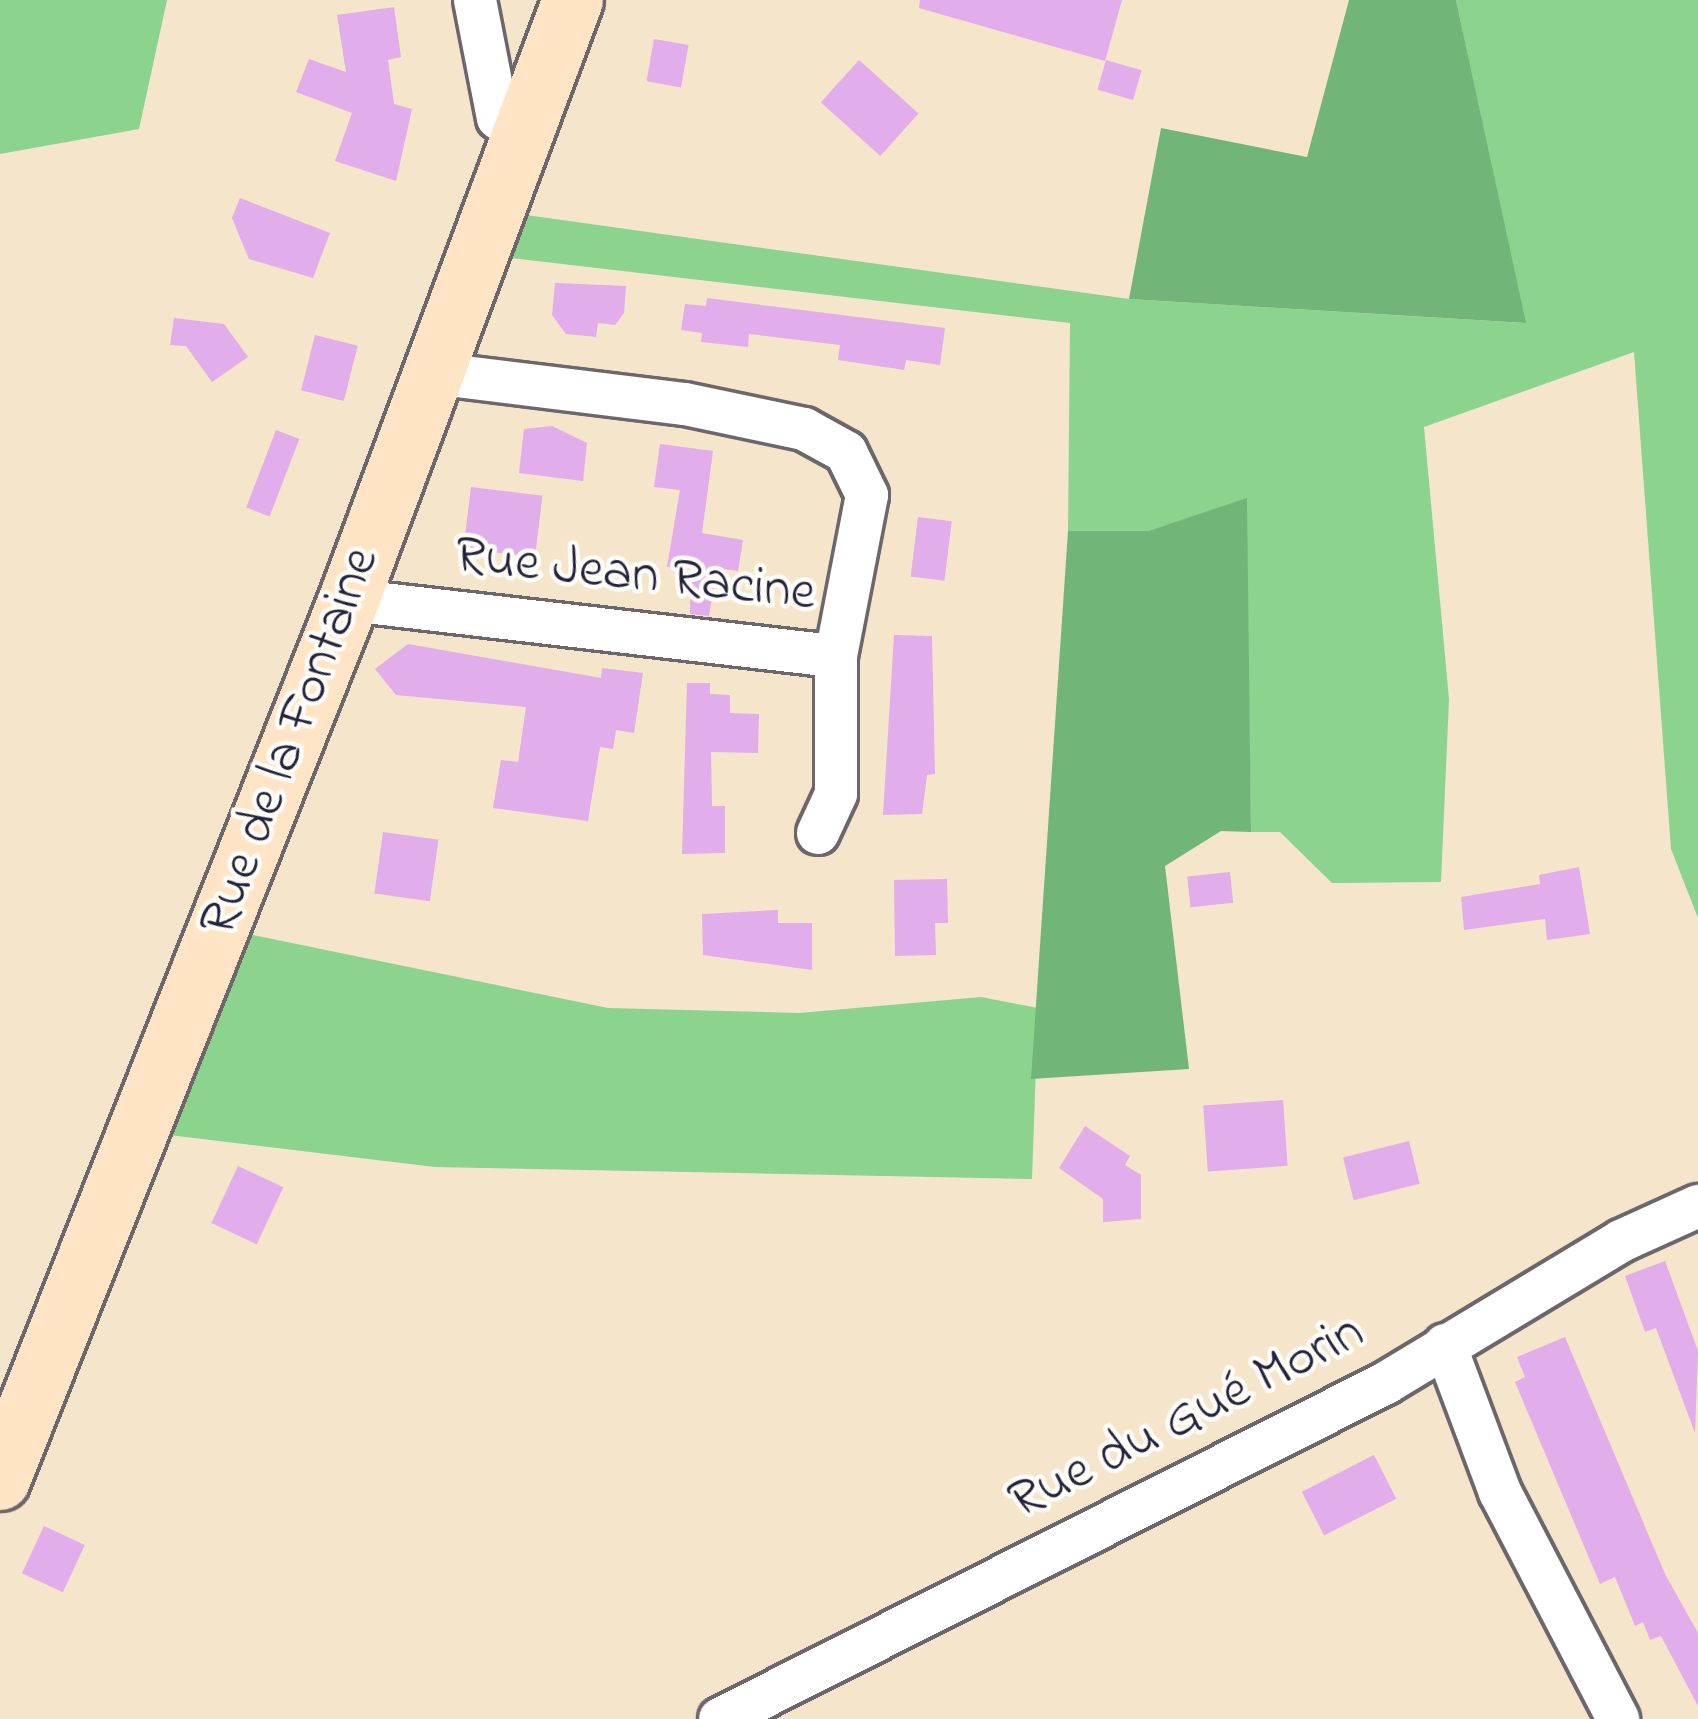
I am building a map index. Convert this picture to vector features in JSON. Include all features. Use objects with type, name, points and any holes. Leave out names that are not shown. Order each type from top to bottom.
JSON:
[{"type":"street","points":[[475,0],[498,118],[520,134]]},
{"type":"street","name":"Rue de la Fontaine","points":[[0,1480],[349,600],[573,0]]},
{"type":"street","name":"Rue Jean Racine","points":[[432,373],[685,404],[804,429],[846,452],[866,495],[836,656],[836,794],[818,832]]},
{"type":"street","name":"Rue Jean Racine","points":[[349,600],[836,656]]},
{"type":"street","name":"Rue du Gué Morin","points":[[720,1719],[1386,1383],[1621,1241],[1698,1206]]},
{"type":"street","points":[[1445,1345],[1500,1492],[1618,1719]]},
{"type":"green space","points":[[0,0],[167,0],[139,129],[0,154]]},
{"type":"green space","points":[[1349,0],[1456,0],[1526,323],[1129,299],[1161,128],[1307,157]]},
{"type":"green space","points":[[1456,0],[1698,0],[1698,918],[1671,849],[1634,352],[1424,427],[1449,699],[1441,882],[1332,883],[1280,832],[1251,832],[1246,499],[1148,531],[1068,531],[1070,323],[511,258],[526,215],[1129,299],[1525,323]]},
{"type":"green space","points":[[1247,498],[1251,832],[1221,831],[1165,866],[1189,1069],[1031,1079],[1068,531],[1148,531]]},
{"type":"green space","points":[[229,930],[608,1008],[799,1013],[981,997],[1038,1008],[1032,1179],[435,1167],[169,1135],[160,1114]]},
{"type":"building","points":[[920,0],[1122,0],[1105,61],[919,8]]},
{"type":"building","points":[[394,7],[401,57],[388,60],[394,104],[412,109],[396,181],[335,161],[352,113],[296,92],[309,59],[346,72],[337,15]]},
{"type":"building","points":[[654,39],[688,45],[681,87],[647,81]]},
{"type":"building","points":[[859,60],[918,114],[880,156],[821,102]]},
{"type":"building","points":[[1106,60],[1142,70],[1133,100],[1097,90]]},
{"type":"building","points":[[240,198],[330,233],[313,278],[249,259],[232,218]]},
{"type":"building","points":[[555,283],[626,286],[624,313],[615,325],[598,323],[596,337],[566,334],[552,315]]},
{"type":"building","points":[[707,298],[945,328],[940,365],[906,360],[904,370],[838,360],[840,345],[749,334],[748,347],[701,342],[702,333],[681,330],[685,304],[706,306]]},
{"type":"building","points":[[174,318],[224,324],[248,357],[212,382],[186,346],[170,345]]},
{"type":"building","points":[[315,335],[358,346],[344,401],[301,390]]},
{"type":"building","points":[[552,426],[587,443],[583,481],[519,473],[524,429]]},
{"type":"building","points":[[276,430],[299,439],[270,516],[246,507]]},
{"type":"building","points":[[660,444],[713,451],[702,533],[743,540],[738,571],[717,568],[709,616],[690,614],[691,569],[667,567],[680,490],[654,487]]},
{"type":"building","points":[[471,487],[542,496],[535,557],[463,549]]},
{"type":"building","points":[[918,517],[952,521],[944,581],[911,577]]},
{"type":"building","points":[[894,635],[932,636],[935,774],[927,775],[922,814],[883,815]]},
{"type":"building","points":[[408,644],[601,678],[602,668],[643,673],[634,733],[616,730],[613,749],[600,747],[588,821],[493,808],[501,760],[518,762],[526,707],[396,695],[375,669]]},
{"type":"building","points":[[687,683],[710,683],[710,694],[730,695],[730,713],[759,714],[758,753],[711,752],[712,806],[725,806],[725,853],[682,854]]},
{"type":"building","points":[[383,832],[438,840],[430,901],[374,893]]},
{"type":"building","points":[[1579,867],[1590,934],[1547,940],[1545,919],[1464,930],[1461,897],[1540,884],[1539,875]]},
{"type":"building","points":[[1230,872],[1233,903],[1190,907],[1187,876]]},
{"type":"building","points":[[947,879],[948,923],[935,923],[936,955],[895,956],[894,880]]},
{"type":"building","points":[[778,910],[778,923],[812,923],[812,970],[703,955],[702,914]]},
{"type":"building","points":[[1283,1100],[1288,1166],[1208,1171],[1203,1106]]},
{"type":"building","points":[[1085,1126],[1130,1156],[1125,1165],[1141,1175],[1141,1219],[1103,1222],[1103,1199],[1059,1168]]},
{"type":"building","points":[[1409,1141],[1420,1184],[1354,1200],[1343,1157]]},
{"type":"building","points":[[238,1166],[283,1187],[257,1244],[211,1223]]},
{"type":"building","points":[[1665,1261],[1698,1351],[1695,1433],[1656,1328],[1645,1332],[1625,1276]]},
{"type":"building","points":[[1565,1337],[1665,1574],[1698,1633],[1698,1706],[1661,1636],[1650,1640],[1643,1622],[1635,1626],[1615,1577],[1600,1584],[1515,1382],[1525,1377],[1517,1357]]},
{"type":"building","points":[[1374,1455],[1396,1499],[1324,1535],[1302,1492]]},
{"type":"building","points":[[44,1526],[85,1545],[63,1592],[22,1573]]}]
